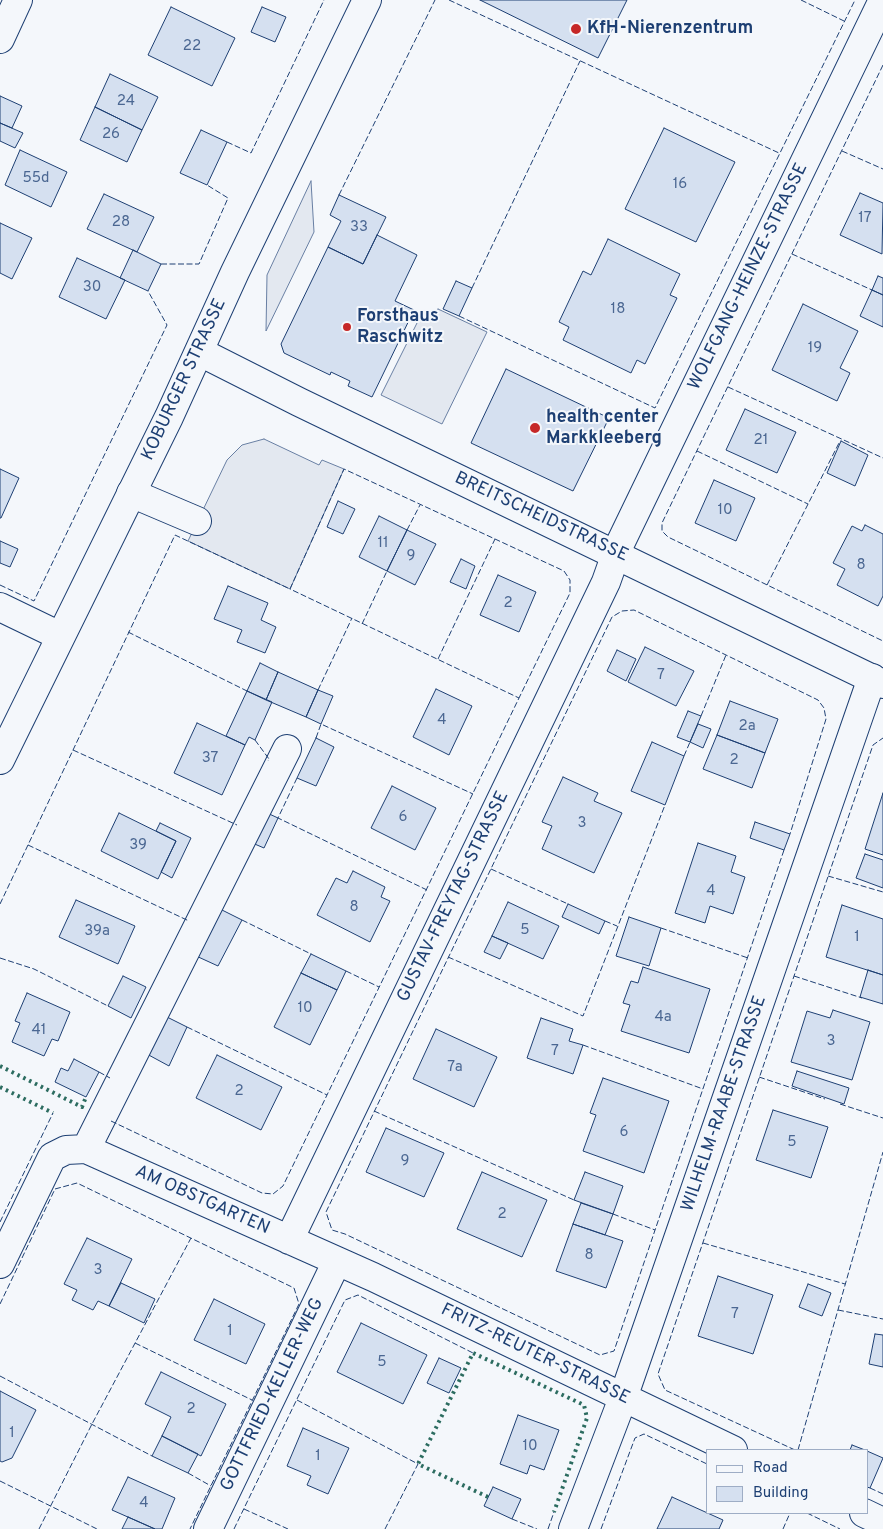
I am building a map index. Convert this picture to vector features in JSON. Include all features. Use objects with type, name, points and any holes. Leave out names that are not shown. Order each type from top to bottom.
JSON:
[{"type":"street","points":[[0,39],[18,0]]},
{"type":"street","name":"KOBURGER STRASSE","points":[[0,760],[200,352],[239,264],[367,0]]},
{"type":"street","name":"WOLFGANG-HEINZE-STRASSE","points":[[617,554],[883,0]]},
{"type":"street","name":"BREITSCHEIDSTRASSE","points":[[200,352],[299,402],[877,681]]},
{"type":"street","points":[[131,492],[198,521]]},
{"type":"street","name":"GUSTAV-FREYTAG-STRASSE","points":[[290,1240],[606,582],[617,554]]},
{"type":"street","points":[[0,607],[60,636]]},
{"type":"street","name":"WILHELM-RAABE-STRASSE","points":[[573,1529],[623,1398],[877,681]]},
{"type":"street","points":[[0,1264],[52,1158],[76,1150],[287,749]]},
{"type":"street","name":"AM OBSTGARTEN","points":[[76,1150],[337,1261]]},
{"type":"street","name":"FRITZ-REUTER-STRASSE","points":[[337,1261],[731,1449]]},
{"type":"street","name":"GOTTFRIED-KELLER-WEG","points":[[208,1529],[337,1261]]},
{"type":"street","points":[[866,1514],[883,1522]]},
{"type":"shaded area","points":[[311,181],[314,232],[266,331],[267,275]]},
{"type":"shaded area","points":[[438,309],[487,332],[442,424],[381,395],[422,313],[434,318]]},
{"type":"shaded area","points":[[264,439],[319,465],[322,460],[344,469],[290,589],[188,541],[227,460],[242,445]]},
{"type":"building","name":"KfH-Nierenzentrum","points":[[480,0],[627,0],[598,58]]},
{"type":"building","points":[[171,7],[235,38],[212,86],[148,55]]},
{"type":"building","points":[[262,7],[286,17],[275,42],[251,32]]},
{"type":"building","points":[[110,74],[158,97],[142,130],[95,107]]},
{"type":"building","points":[[0,96],[22,106],[12,128],[0,123]]},
{"type":"building","points":[[95,107],[142,130],[127,162],[80,140]]},
{"type":"building","points":[[0,123],[23,133],[15,148],[0,141]]},
{"type":"building","points":[[664,128],[735,162],[696,242],[625,209]]},
{"type":"building","points":[[201,130],[227,142],[207,185],[180,173]]},
{"type":"building","points":[[20,150],[67,172],[51,207],[5,185]]},
{"type":"building","points":[[860,193],[883,203],[882,254],[840,235]]},
{"type":"building","points":[[104,194],[154,217],[137,252],[87,229]]},
{"type":"building","points":[[339,195],[386,217],[363,264],[328,247],[341,221],[330,215]]},
{"type":"building","points":[[0,223],[32,238],[12,279],[0,273]]},
{"type":"building","name":"Forsthaus Raschwitz","points":[[377,235],[417,255],[395,301],[414,310],[372,397],[348,386],[350,381],[331,372],[330,375],[284,353],[281,344],[328,247],[363,264]]},
{"type":"building","points":[[608,239],[680,274],[670,295],[677,298],[645,364],[637,360],[631,373],[563,340],[569,327],[559,322],[583,271],[591,275]]},
{"type":"building","points":[[133,250],[161,264],[148,291],[120,278]]},
{"type":"building","points":[[77,258],[125,280],[106,319],[59,297]]},
{"type":"building","points":[[878,276],[883,278],[883,295],[872,290]]},
{"type":"building","points":[[456,281],[472,288],[459,316],[443,309]]},
{"type":"building","points":[[872,290],[883,295],[883,327],[860,316]]},
{"type":"building","points":[[803,304],[858,331],[840,368],[850,373],[837,401],[772,370]]},
{"type":"building","points":[[506,369],[609,418],[573,491],[471,443]]},
{"type":"building","points":[[745,409],[796,432],[777,473],[726,450]]},
{"type":"building","points":[[841,441],[868,455],[855,486],[827,473]]},
{"type":"building","points":[[0,469],[19,478],[1,518],[0,518]]},
{"type":"building","points":[[714,480],[755,498],[736,541],[695,523]]},
{"type":"building","points":[[338,501],[355,509],[343,534],[327,527]]},
{"type":"building","points":[[379,516],[407,530],[387,571],[359,557]]},
{"type":"building","points":[[865,525],[883,534],[883,596],[878,606],[837,585],[845,569],[833,563],[852,526],[862,531]]},
{"type":"building","points":[[407,530],[436,544],[415,585],[387,571]]},
{"type":"building","points":[[0,541],[18,549],[10,567],[0,563]]},
{"type":"building","points":[[461,559],[475,566],[466,589],[450,582]]},
{"type":"building","points":[[498,575],[536,592],[519,632],[480,615]]},
{"type":"building","points":[[228,586],[268,603],[261,620],[276,627],[265,653],[237,642],[242,630],[214,619]]},
{"type":"building","points":[[645,647],[694,671],[676,706],[628,682]]},
{"type":"building","points":[[617,650],[636,659],[626,681],[607,671]]},
{"type":"building","points":[[260,663],[278,672],[266,700],[247,691]]},
{"type":"building","points":[[278,672],[318,690],[306,717],[266,700]]},
{"type":"building","points":[[436,689],[472,706],[449,755],[413,737]]},
{"type":"building","points":[[318,690],[333,696],[321,724],[306,717]]},
{"type":"building","points":[[247,691],[272,702],[255,740],[249,737],[245,745],[226,736]]},
{"type":"building","points":[[730,701],[778,719],[765,753],[717,735]]},
{"type":"building","points":[[688,711],[701,716],[690,742],[677,737]]},
{"type":"building","points":[[197,723],[245,745],[222,795],[174,773]]},
{"type":"building","points":[[698,724],[711,729],[703,748],[690,742]]},
{"type":"building","points":[[717,735],[765,753],[752,788],[703,769]]},
{"type":"building","points":[[316,738],[334,747],[316,786],[297,778]]},
{"type":"building","points":[[652,742],[684,756],[665,805],[631,791]]},
{"type":"building","points":[[563,777],[598,793],[594,801],[622,813],[594,873],[542,849],[552,826],[542,822]]},
{"type":"building","points":[[392,786],[436,808],[415,850],[371,828]]},
{"type":"building","points":[[883,793],[883,855],[865,849]]},
{"type":"building","points":[[265,812],[278,818],[264,848],[250,842]]},
{"type":"building","points":[[119,813],[176,841],[158,879],[101,851]]},
{"type":"building","points":[[755,822],[790,834],[784,850],[750,838]]},
{"type":"building","points":[[160,823],[191,838],[172,878],[161,872],[176,841],[156,831]]},
{"type":"building","points":[[698,843],[736,856],[731,872],[745,877],[733,914],[710,906],[705,923],[675,913]]},
{"type":"building","points":[[865,854],[883,860],[883,888],[856,878]]},
{"type":"building","points":[[353,871],[385,887],[381,897],[390,901],[370,942],[317,915],[336,878],[347,883]]},
{"type":"building","points":[[76,900],[135,926],[118,964],[59,937]]},
{"type":"building","points":[[508,902],[559,926],[543,959],[492,936]]},
{"type":"building","points":[[568,904],[605,921],[599,934],[562,917]]},
{"type":"building","points":[[842,905],[883,919],[883,975],[826,957]]},
{"type":"building","points":[[218,908],[242,920],[218,966],[194,955]]},
{"type":"building","points":[[629,917],[661,928],[649,966],[616,956]]},
{"type":"building","points":[[492,936],[508,943],[500,959],[484,952]]},
{"type":"building","points":[[311,954],[346,971],[337,990],[301,973]]},
{"type":"building","points":[[643,967],[710,989],[689,1053],[621,1031],[630,1005],[623,1003],[631,981],[638,983]]},
{"type":"building","points":[[868,970],[883,975],[883,1004],[860,997]]},
{"type":"building","points":[[301,973],[337,990],[310,1045],[274,1027]]},
{"type":"building","points":[[123,976],[146,987],[131,1018],[108,1006]]},
{"type":"building","points":[[27,993],[70,1012],[58,1041],[52,1039],[44,1056],[12,1042],[20,1023],[15,1021]]},
{"type":"building","points":[[833,1010],[870,1022],[852,1080],[791,1062],[807,1011],[830,1018]]},
{"type":"building","points":[[163,1015],[187,1027],[169,1066],[145,1053]]},
{"type":"building","points":[[541,1018],[573,1029],[569,1041],[583,1045],[573,1074],[527,1058]]},
{"type":"building","points":[[436,1029],[497,1057],[474,1107],[413,1079]]},
{"type":"building","points":[[217,1055],[282,1087],[261,1130],[196,1098]]},
{"type":"building","points":[[74,1059],[99,1072],[86,1097],[55,1082],[61,1068],[68,1071]]},
{"type":"building","points":[[797,1071],[849,1088],[844,1104],[792,1086]]},
{"type":"building","points":[[603,1078],[669,1101],[644,1173],[583,1151],[596,1115],[590,1113]]},
{"type":"building","points":[[773,1110],[828,1127],[811,1178],[756,1160]]},
{"type":"building","points":[[386,1128],[444,1153],[424,1197],[366,1172]]},
{"type":"building","points":[[482,1172],[547,1200],[522,1257],[457,1229]]},
{"type":"building","points":[[585,1172],[623,1186],[613,1214],[574,1200]]},
{"type":"building","points":[[581,1203],[613,1214],[605,1235],[573,1224]]},
{"type":"building","points":[[573,1224],[623,1241],[606,1288],[556,1271]]},
{"type":"building","points":[[87,1238],[132,1259],[109,1306],[98,1301],[93,1310],[72,1300],[77,1290],[64,1284]]},
{"type":"building","points":[[718,1276],[773,1295],[753,1354],[698,1336]]},
{"type":"building","points":[[121,1283],[155,1299],[144,1323],[109,1306]]},
{"type":"building","points":[[808,1284],[831,1293],[822,1316],[799,1307]]},
{"type":"building","points":[[214,1299],[265,1324],[246,1364],[194,1340]]},
{"type":"building","points":[[361,1323],[427,1355],[403,1404],[337,1372]]},
{"type":"building","points":[[875,1334],[883,1335],[883,1367],[869,1364]]},
{"type":"building","points":[[439,1358],[461,1368],[449,1393],[427,1383]]},
{"type":"building","points":[[161,1372],[226,1404],[201,1456],[162,1436],[171,1417],[145,1404]]},
{"type":"building","points":[[0,1391],[36,1410],[12,1458],[2,1462],[0,1461]]},
{"type":"building","points":[[518,1415],[559,1430],[544,1470],[530,1465],[527,1474],[500,1464]]},
{"type":"building","points":[[303,1428],[349,1448],[328,1494],[307,1485],[311,1476],[287,1466]]},
{"type":"building","points":[[162,1436],[198,1454],[188,1473],[152,1456]]},
{"type":"building","points":[[852,1445],[862,1449],[850,1449]]},
{"type":"building","points":[[868,1451],[883,1458],[870,1488],[868,1487]]},
{"type":"building","points":[[128,1477],[175,1498],[162,1529],[155,1529],[112,1510]]},
{"type":"building","points":[[493,1487],[521,1499],[512,1519],[484,1506]]},
{"type":"building","points":[[672,1497],[706,1514],[723,1520],[719,1529],[657,1529]]},
{"type":"building","points":[[128,1517],[155,1529],[122,1529]]},
{"type":"hedge","points":[[0,1066],[82,1107],[86,1097]]},
{"type":"hedge","points":[[0,1087],[53,1113]]},
{"type":"hedge","points":[[488,1497],[418,1464],[473,1353],[584,1405],[587,1418],[554,1512]]},
{"type":"fence","points":[[227,142],[251,153],[324,0]]},
{"type":"fence","points":[[339,195],[435,0]]},
{"type":"fence","points":[[449,0],[779,153]]},
{"type":"fence","points":[[801,0],[844,21]]},
{"type":"fence","points":[[459,316],[655,408],[855,0]]},
{"type":"fence","points":[[472,288],[580,61]]},
{"type":"fence","points":[[883,65],[662,523],[662,531],[668,537],[883,641]]},
{"type":"fence","points":[[842,151],[883,169]]},
{"type":"fence","points":[[161,264],[199,264],[228,198],[207,185]]},
{"type":"fence","points":[[792,254],[872,290]]},
{"type":"fence","points":[[0,585],[34,601],[167,325],[148,291]]},
{"type":"fence","points":[[728,387],[883,458]]},
{"type":"fence","points":[[767,585],[839,443]]},
{"type":"fence","points":[[697,451],[808,504]]},
{"type":"fence","points":[[0,904],[175,535],[290,589],[344,469],[564,571],[570,580],[570,593],[519,698]]},
{"type":"fence","points":[[407,530],[420,505]]},
{"type":"fence","points":[[438,659],[495,539]]},
{"type":"fence","points":[[362,624],[387,571]]},
{"type":"fence","points":[[111,1121],[262,1193],[273,1194],[283,1186],[519,698],[290,589]]},
{"type":"fence","points":[[784,850],[614,1351],[600,1355],[345,1234],[332,1230],[326,1212],[612,617],[622,611],[634,610],[818,700],[824,708],[826,719],[790,834]]},
{"type":"fence","points":[[318,690],[352,618]]},
{"type":"fence","points":[[128,632],[247,691]]},
{"type":"fence","points":[[701,716],[726,655]]},
{"type":"fence","points":[[316,738],[321,724],[473,794]]},
{"type":"fence","points":[[793,1449],[665,1390],[658,1374],[873,745],[883,738]]},
{"type":"fence","points":[[255,740],[269,759],[268,761]]},
{"type":"fence","points":[[684,756],[690,742]]},
{"type":"fence","points":[[73,750],[237,825]]},
{"type":"fence","points":[[297,778],[278,818],[427,890]]},
{"type":"fence","points":[[448,957],[583,1016],[665,805]]},
{"type":"fence","points":[[28,845],[189,921]]},
{"type":"fence","points":[[491,869],[568,904]]},
{"type":"fence","points":[[828,876],[883,892]]},
{"type":"fence","points":[[242,920],[311,954]]},
{"type":"fence","points":[[605,921],[617,926]]},
{"type":"fence","points":[[661,928],[748,958]]},
{"type":"fence","points":[[0,958],[34,969],[108,1006]]},
{"type":"fence","points":[[346,971],[379,987]]},
{"type":"fence","points":[[794,976],[862,998]]},
{"type":"fence","points":[[187,1027],[327,1095]]},
{"type":"fence","points":[[583,1045],[703,1089]]},
{"type":"fence","points":[[99,1072],[110,1078]]},
{"type":"fence","points":[[759,1077],[825,1099]]},
{"type":"fence","points":[[840,1104],[883,1118]]},
{"type":"fence","points":[[374,1111],[574,1200]]},
{"type":"fence","points":[[0,1222],[53,1113]]},
{"type":"fence","points":[[798,1449],[883,1152]]},
{"type":"fence","points":[[0,1304],[55,1189],[77,1183],[294,1288],[299,1304],[190,1529]]},
{"type":"fence","points":[[613,1214],[655,1230]]},
{"type":"fence","points":[[39,1529],[92,1424],[191,1238]]},
{"type":"fence","points":[[703,1243],[845,1284]]},
{"type":"fence","points":[[234,1529],[345,1300],[358,1295],[473,1353]]},
{"type":"fence","points":[[838,1310],[883,1319]]},
{"type":"fence","points":[[135,1343],[252,1400]]},
{"type":"fence","points":[[0,1376],[152,1456]]},
{"type":"fence","points":[[297,1400],[418,1464],[385,1529]]},
{"type":"fence","points":[[601,1529],[635,1438],[644,1434],[706,1464]]},
{"type":"fence","points":[[188,1473],[211,1486]]},
{"type":"fence","points":[[0,1481],[97,1529]]},
{"type":"fence","points":[[870,1488],[883,1494]]},
{"type":"fence","points":[[244,1509],[288,1529]]},
{"type":"fence","points":[[548,1529],[554,1512]]},
{"type":"fence","points":[[783,1529],[790,1514]]},
{"type":"fence","points":[[809,1514],[840,1529]]},
{"type":"fence","points":[[512,1519],[537,1529]]},
{"type":"place","name":"KfH-Nierenzentrum","points":[[576,29]]},
{"type":"place","name":"Forsthaus Raschwitz","points":[[347,327]]},
{"type":"place","name":"health center Markkleeberg","points":[[535,428]]}]
